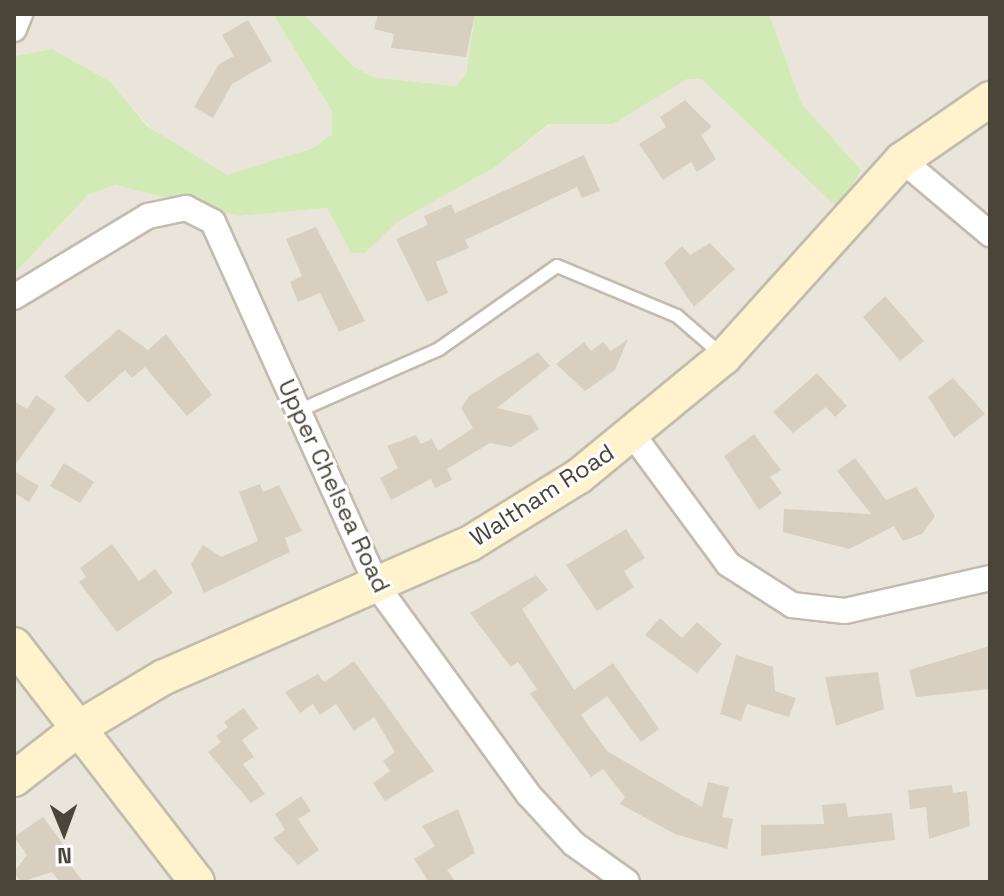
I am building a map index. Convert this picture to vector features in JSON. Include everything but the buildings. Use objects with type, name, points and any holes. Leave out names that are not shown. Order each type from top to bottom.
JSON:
[{"type":"street","points":[[14,29],[20,14]]},
{"type":"street","name":"Waltham Road","points":[[14,779],[82,726],[230,644],[377,586],[535,505],[633,435],[724,357],[902,160],[990,99]]},
{"type":"street","points":[[902,160],[990,234]]},
{"type":"street","name":"Upper Chelsea Road","points":[[14,297],[148,216],[201,212],[220,236],[377,586],[528,794],[574,844],[627,882]]},
{"type":"street","points":[[633,435],[728,564],[792,605],[845,611],[990,578]]},
{"type":"street","points":[[14,645],[82,726],[197,882]]},
{"type":"lane","points":[[298,411],[439,349],[557,266],[677,316],[724,357]]},
{"type":"shaded area","points":[[14,14],[273,14],[332,111],[332,134],[313,148],[226,176],[207,170],[147,125],[111,82],[52,49],[14,56]]},
{"type":"shaded area","points":[[304,14],[475,14],[466,74],[455,86],[373,77],[353,66]]},
{"type":"shaded area","points":[[769,14],[990,14],[990,882],[14,882],[14,274],[88,195],[115,185],[239,216],[327,208],[351,253],[365,253],[396,222],[495,167],[550,124],[613,124],[686,79],[701,79],[839,208],[861,170],[802,104]]},
{"type":"green space","points":[[273,14],[304,14],[353,66],[373,77],[455,86],[466,74],[475,14],[769,14],[802,104],[861,170],[839,209],[701,79],[687,79],[613,124],[549,124],[495,167],[397,222],[365,253],[351,253],[327,208],[239,216],[115,185],[88,195],[14,274],[14,56],[52,49],[111,82],[147,126],[227,175],[313,148],[332,134],[332,111]]}]
